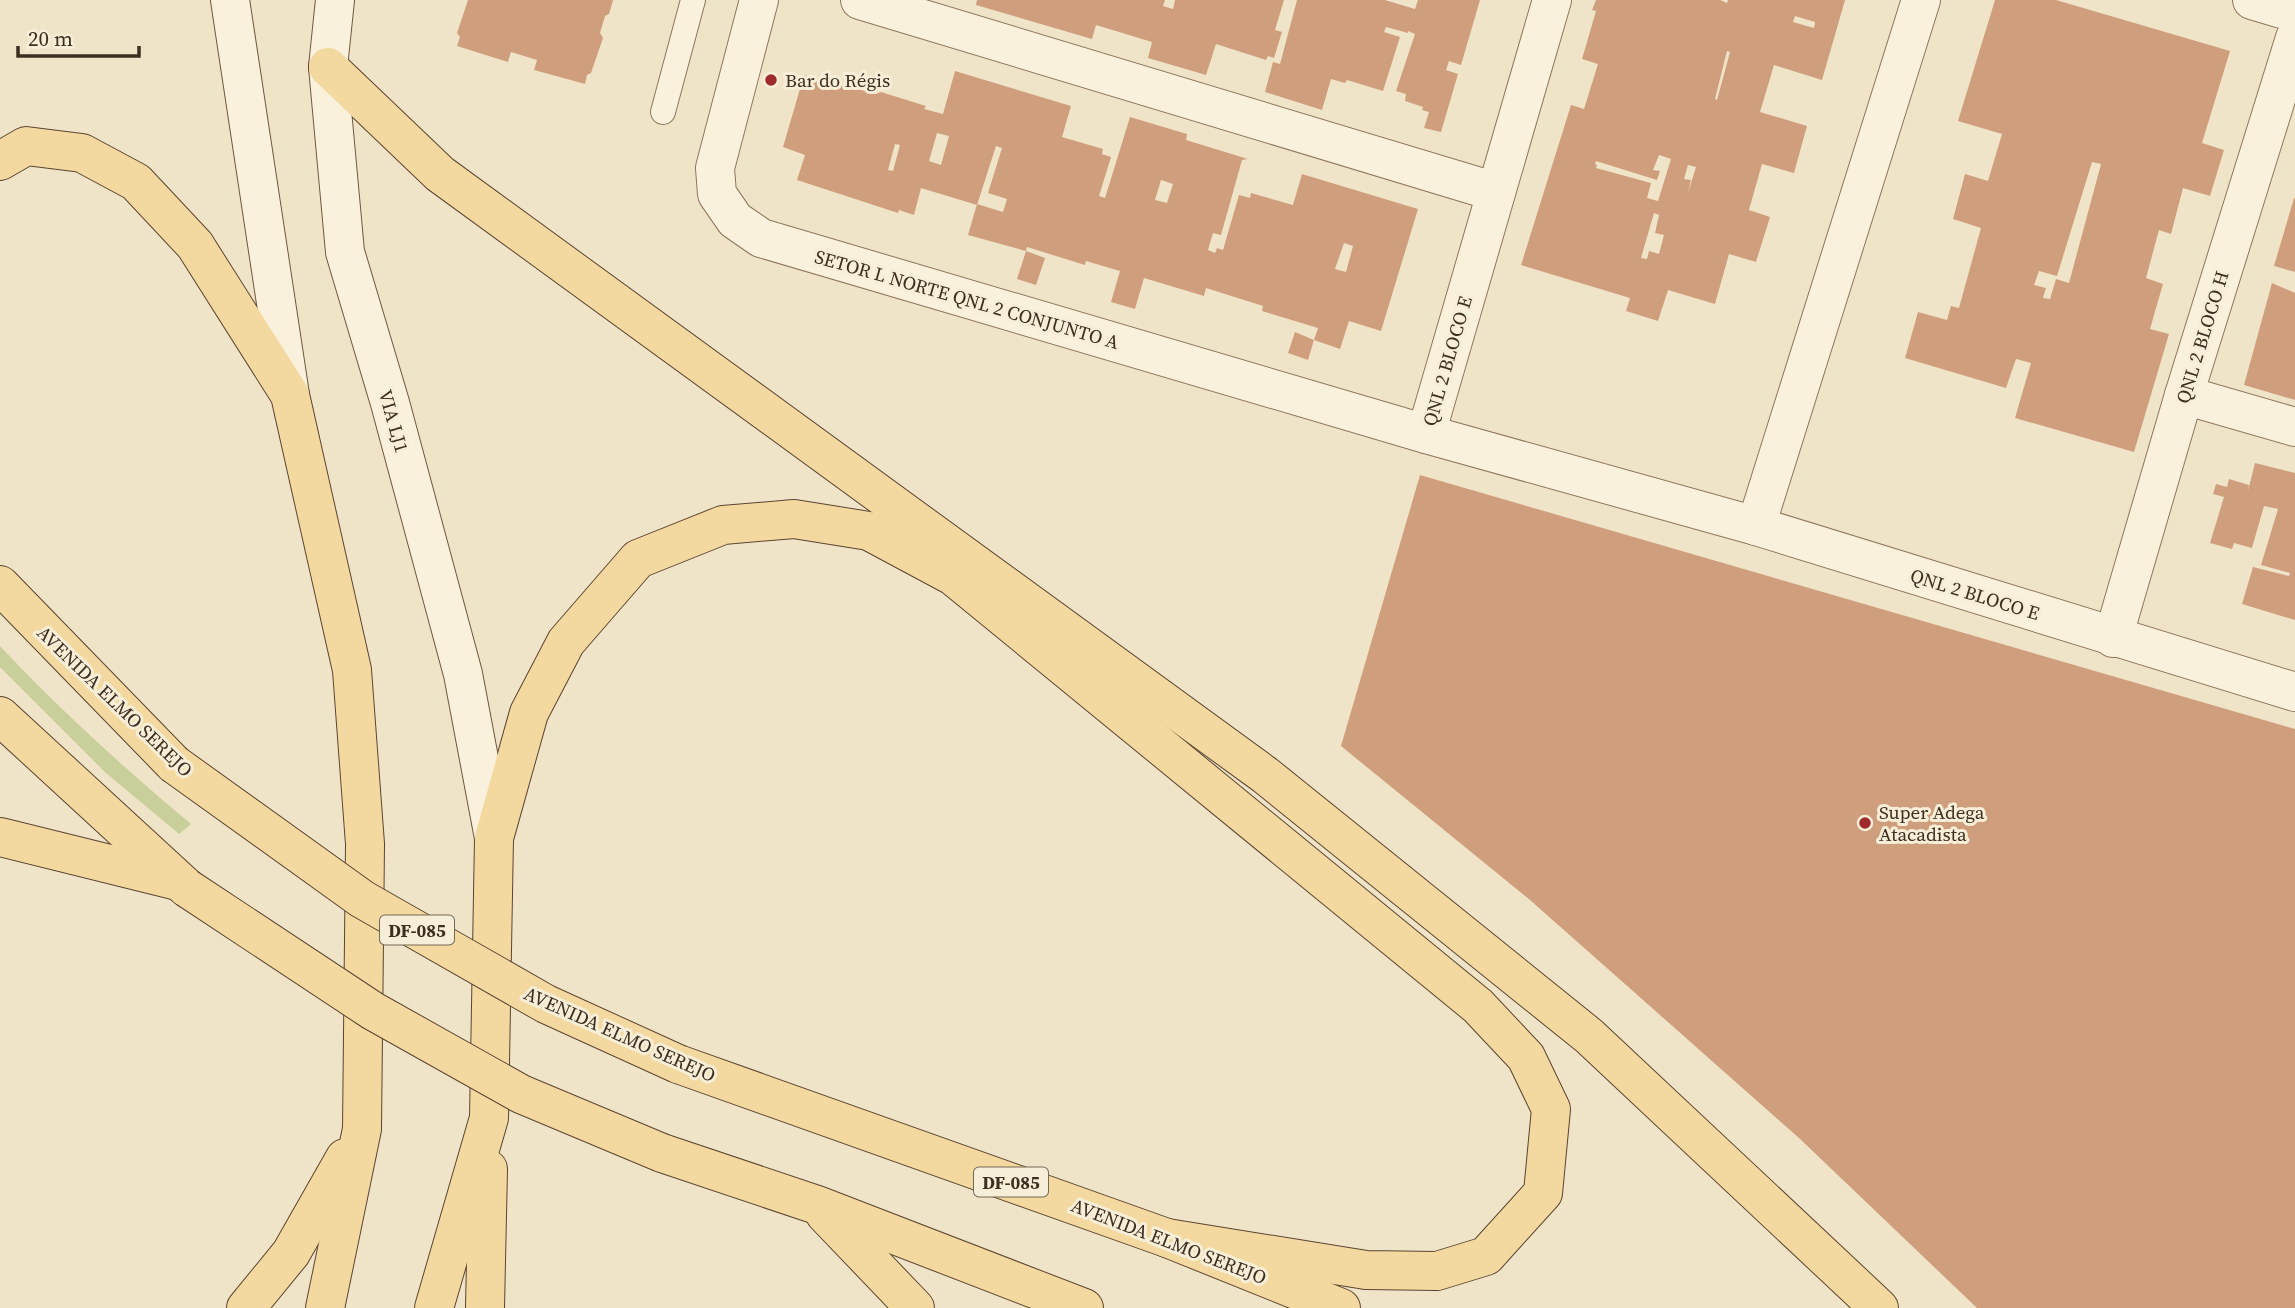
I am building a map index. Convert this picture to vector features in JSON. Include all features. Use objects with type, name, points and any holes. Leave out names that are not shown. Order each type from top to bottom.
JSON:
[{"type":"main road","points":[[328,67],[440,174],[1231,751],[1313,814],[1589,1036],[1879,1308]]},
{"type":"main road","points":[[0,162],[26,146],[82,153],[136,182],[195,245],[290,396],[352,670],[365,844],[362,1129],[325,1308]]},
{"type":"main road","points":[[485,1308],[494,838],[529,713],[566,642],[638,559],[723,525],[793,519],[869,531],[953,576],[1478,1006],[1525,1056],[1551,1109],[1543,1193],[1486,1256],[1437,1271],[1366,1270],[1167,1238]]},
{"type":"main road","name":"AVENIDA ELMO SEREJO","points":[[0,585],[174,764],[362,899],[546,1004],[678,1064],[1167,1238],[1341,1308]]},
{"type":"main road","points":[[0,716],[181,884],[373,1011],[521,1094],[662,1153],[817,1205],[1084,1308]]},
{"type":"main road","points":[[0,837],[181,884]]},
{"type":"main road","points":[[434,1308],[489,1118]]},
{"type":"main road","points":[[246,1308],[291,1253],[362,1129]]},
{"type":"main road","points":[[817,1205],[915,1308]]},
{"type":"street","points":[[230,0],[290,396]]},
{"type":"street","name":"VIA LJ1","points":[[335,0],[328,67],[345,252],[390,403],[463,674],[494,838]]},
{"type":"street","name":"SETOR L NORTE QNL 2 CONJUNTO A","points":[[760,0],[715,168],[717,194],[735,220],[761,239],[1426,434]]},
{"type":"street","points":[[860,0],[1496,192]]},
{"type":"street","name":"QNL 2 BLOCO E","points":[[1552,0],[1426,434],[1756,526],[2295,692]]},
{"type":"street","points":[[1756,526],[1921,0]]},
{"type":"street","points":[[2252,0],[2295,13]]},
{"type":"street","name":"QNL 2 BLOCO H","points":[[2113,638],[2184,395],[2286,102],[2295,38]]},
{"type":"street","points":[[2184,395],[2295,428]]},
{"type":"lane","points":[[663,112],[693,0]]},
{"type":"green space","points":[[0,646],[93,738],[191,824],[179,834],[106,773],[0,667]]},
{"type":"building","points":[[468,0],[613,0],[600,33],[603,38],[585,84],[534,70],[537,60],[511,52],[508,62],[457,46],[460,37],[457,33]]},
{"type":"building","points":[[977,0],[1165,0],[1163,6],[1173,9],[1175,0],[1284,0],[1275,30],[1282,32],[1274,58],[1268,56],[1266,60],[1216,44],[1206,75],[1148,58],[1152,42],[1096,25],[1092,39],[976,5]]},
{"type":"building","points":[[1297,0],[1385,0],[1415,9],[1418,0],[1480,0],[1461,65],[1449,61],[1446,70],[1458,74],[1441,132],[1424,128],[1429,112],[1405,101],[1406,94],[1396,91],[1415,34],[1408,31],[1386,27],[1384,32],[1400,37],[1383,91],[1347,80],[1345,83],[1331,79],[1322,110],[1265,92],[1273,62],[1280,64]]},
{"type":"building","points":[[1596,0],[1720,0],[1727,3],[1728,0],[1845,0],[1822,80],[1774,65],[1760,112],[1807,126],[1794,173],[1762,164],[1749,210],[1770,217],[1756,262],[1729,254],[1715,304],[1668,290],[1658,321],[1626,311],[1630,298],[1521,265],[1571,105],[1584,109],[1598,64],[1582,59],[1596,11],[1592,10]],"holes":[[[1795,16],[1815,22],[1814,28],[1793,22]],[[1727,51],[1730,52],[1717,100],[1715,99]],[[1659,155],[1671,159],[1658,201],[1647,198],[1651,183],[1596,168],[1595,164],[1596,161],[1657,180],[1660,171],[1653,170]],[[1688,165],[1696,167],[1688,193],[1691,180],[1684,179]],[[1654,213],[1659,215],[1655,233],[1664,235],[1659,254],[1649,251],[1647,259],[1641,258]]]},
{"type":"building","points":[[1995,0],[2056,0],[2230,51],[2202,143],[2224,150],[2210,196],[2183,188],[2171,234],[2159,230],[2146,278],[2163,284],[2150,329],[2169,334],[2134,452],[2015,418],[2031,363],[2016,359],[2006,388],[1905,358],[1918,312],[1947,320],[1951,306],[1959,308],[1981,228],[1953,219],[1965,174],[1988,181],[2002,134],[1958,121]],"holes":[[[2092,162],[2101,164],[2069,283],[2056,279],[2050,299],[2043,298],[2046,288],[2034,285],[2039,271],[2057,276]]]},
{"type":"building","points":[[955,71],[1071,106],[1062,137],[1103,149],[1102,154],[1111,157],[1099,196],[1105,198],[1130,117],[1187,134],[1186,140],[1248,159],[1242,160],[1221,235],[1213,233],[1208,250],[1215,253],[1217,248],[1223,250],[1239,195],[1250,198],[1251,193],[1293,205],[1302,174],[1418,209],[1381,331],[1349,321],[1340,349],[1314,340],[1318,328],[1262,311],[1263,306],[1206,288],[1204,296],[1144,278],[1135,309],[1111,302],[1120,271],[1086,261],[1085,265],[1027,247],[1026,251],[968,235],[977,205],[921,188],[914,215],[899,210],[898,213],[797,180],[805,155],[783,147],[804,75],[876,94],[881,92],[943,114]],"holes":[[[937,133],[949,136],[941,165],[929,161]],[[895,144],[900,145],[893,171],[888,170]],[[996,146],[1002,148],[988,193],[1007,199],[1003,212],[977,204]],[[1161,180],[1173,184],[1167,203],[1155,200]],[[1344,243],[1353,246],[1346,272],[1335,269]]]},
{"type":"building","points":[[2295,198],[2295,272],[2274,266]]},
{"type":"building","points":[[1026,251],[1045,258],[1036,285],[1017,279]]},
{"type":"building","points":[[2272,283],[2295,293],[2295,400],[2244,385]]},
{"type":"building","points":[[1295,332],[1314,340],[1308,360],[1288,353]]},
{"type":"building","points":[[2255,463],[2295,473],[2295,620],[2242,604],[2253,567],[2289,576],[2290,573],[2261,565],[2278,509],[2264,506],[2252,548],[2234,543],[2232,549],[2210,543],[2224,497],[2213,494],[2216,484],[2227,487],[2229,479],[2249,485],[2248,491]]},
{"type":"building","name":"Super Adega Atacadista","points":[[1420,475],[2295,729],[2295,1308],[1977,1308],[1799,1138],[1530,900],[1341,746]]},
{"type":"place","name":"Bar do Régis","points":[[771,80]]},
{"type":"place","name":"Super Adega Atacadista","points":[[1865,823]]}]
